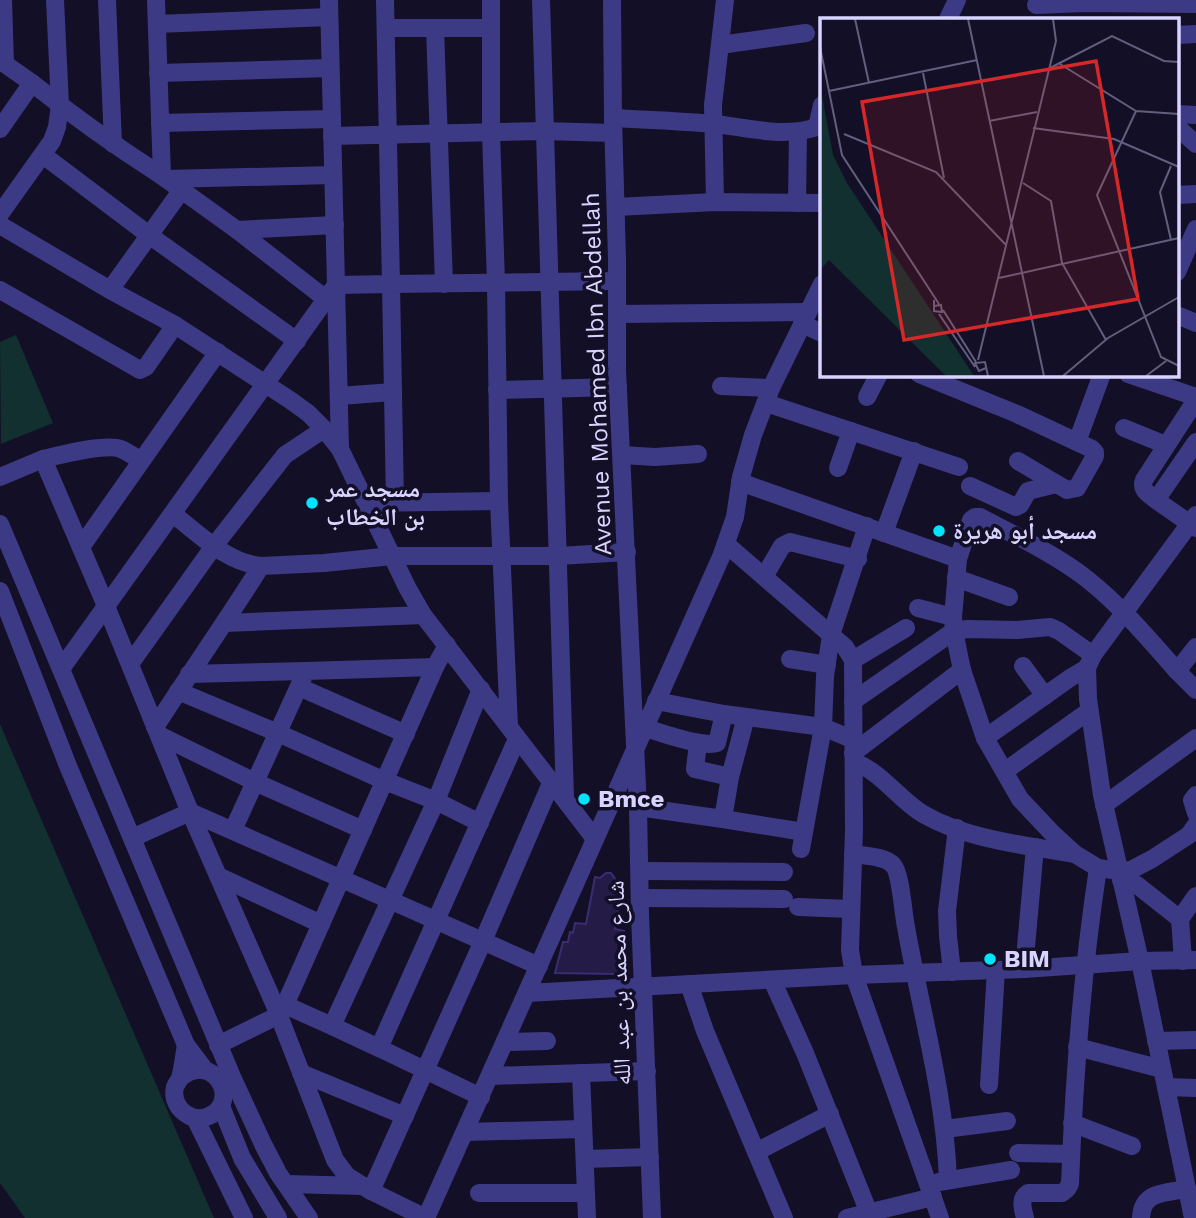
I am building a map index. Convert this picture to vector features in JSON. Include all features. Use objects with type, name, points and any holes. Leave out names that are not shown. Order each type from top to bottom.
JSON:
[{"type":"street","points":[[3,0],[3,62],[113,144],[331,292],[391,284],[617,281]]},
{"type":"street","points":[[0,214],[55,134],[60,105],[55,0]]},
{"type":"street","points":[[107,0],[113,144]]},
{"type":"street","points":[[156,0],[164,178]]},
{"type":"street","points":[[385,0],[395,503]]},
{"type":"street","points":[[379,1048],[480,823],[513,732],[499,501],[491,132],[491,0]]},
{"type":"street","points":[[541,0],[565,798]]},
{"type":"street","name":"Avenue Mohamed Ibn Abdellah","points":[[612,0],[618,387],[635,746]]},
{"type":"street","points":[[715,202],[714,92],[725,0]]},
{"type":"street","points":[[948,18],[957,0]]},
{"type":"street","points":[[1033,3],[1196,4]]},
{"type":"street","points":[[1033,3],[1052,18]]},
{"type":"street","points":[[157,24],[329,9],[335,225],[331,292],[341,449]]},
{"type":"street","points":[[386,28],[491,28]]},
{"type":"street","points":[[435,28],[444,284]]},
{"type":"street","points":[[720,46],[806,33]]},
{"type":"street","points":[[1178,35],[1196,34]]},
{"type":"street","points":[[158,73],[331,68]]},
{"type":"street","points":[[0,129],[32,83]]},
{"type":"street","points":[[1178,114],[1196,115]]},
{"type":"street","points":[[160,123],[332,128],[388,135],[544,131],[670,120],[777,132],[798,132],[819,127]]},
{"type":"street","points":[[1178,128],[1196,144]]},
{"type":"street","points":[[797,203],[798,132]]},
{"type":"street","points":[[43,155],[297,341]]},
{"type":"street","points":[[164,178],[333,175]]},
{"type":"street","points":[[110,290],[181,191]]},
{"type":"street","points":[[1178,195],[1196,194]]},
{"type":"street","points":[[616,207],[715,202],[820,203]]},
{"type":"street","points":[[0,225],[218,352],[308,413],[324,429],[341,449],[423,615],[595,839]]},
{"type":"street","points":[[237,229],[335,225]]},
{"type":"street","points":[[1178,270],[1196,229]]},
{"type":"street","points":[[43,458],[190,812],[280,1010],[335,1160],[346,1176],[426,1218],[721,557],[735,517],[740,482],[753,435],[768,396],[820,286]]},
{"type":"street","points":[[0,290],[140,370],[146,367],[174,325]]},
{"type":"street","points":[[61,669],[331,292]]},
{"type":"street","points":[[617,314],[805,318],[820,332]]},
{"type":"street","points":[[1178,316],[1196,323]]},
{"type":"street","points":[[81,547],[218,352]]},
{"type":"street","points":[[867,397],[878,376]]},
{"type":"street","points":[[924,376],[1017,414],[1095,452],[1077,488],[1068,491],[1018,461]]},
{"type":"street","points":[[1077,442],[1101,376]]},
{"type":"street","points":[[985,738],[1090,662],[1194,522],[1156,500],[1142,485],[1196,399],[1133,376]]},
{"type":"street","points":[[721,386],[768,396],[851,430],[959,467]]},
{"type":"street","points":[[498,390],[618,387]]},
{"type":"street","points":[[339,396],[393,392]]},
{"type":"street","points":[[1124,428],[1166,445]]},
{"type":"street","points":[[130,664],[214,546],[285,455],[324,429]]},
{"type":"street","points":[[838,468],[851,430]]},
{"type":"street","points":[[1156,500],[1196,442]]},
{"type":"street","points":[[0,477],[43,458],[93,449],[123,450],[141,461]]},
{"type":"street","points":[[638,807],[723,819],[802,841],[823,727],[823,701],[831,635],[858,559],[876,529],[914,451]]},
{"type":"street","points":[[622,456],[698,454]]},
{"type":"street","points":[[740,482],[958,559]]},
{"type":"street","points":[[970,486],[1016,507],[1028,491],[1056,484]]},
{"type":"street","points":[[368,503],[499,501]]},
{"type":"street","points":[[173,514],[214,546],[244,563],[261,566],[392,556],[558,556],[627,552]]},
{"type":"street","points":[[527,993],[1190,960],[1180,919],[1137,885],[1098,868],[1075,854],[1053,834],[1020,799],[985,738],[962,670],[953,624],[958,559],[971,520],[975,517],[980,517],[1041,550],[1086,578],[1125,612],[1196,690]]},
{"type":"street","points":[[0,524],[218,1045],[263,1144],[309,1218]]},
{"type":"street","points":[[764,577],[782,546],[790,542],[858,559]]},
{"type":"street","points":[[726,544],[845,647],[853,660],[850,950],[854,975],[940,1218]]},
{"type":"street","points":[[157,731],[178,691],[261,566]]},
{"type":"street","points":[[956,578],[1009,597]]},
{"type":"street","points":[[0,591],[68,766],[186,1045],[205,1070]]},
{"type":"street","points":[[918,608],[968,629],[1017,630],[1050,627],[1059,631],[1090,662],[1089,711],[1104,805],[1140,961],[1193,1218]]},
{"type":"street","points":[[225,623],[423,615]]},
{"type":"street","points":[[853,701],[953,624]]},
{"type":"street","points":[[853,660],[906,628]]},
{"type":"street","points":[[218,1045],[280,1010],[447,645]]},
{"type":"street","points":[[1178,671],[1196,648]]},
{"type":"street","points":[[790,659],[827,665]]},
{"type":"street","points":[[1023,666],[1045,696]]},
{"type":"street","points":[[189,674],[303,679],[435,667]]},
{"type":"street","points":[[853,752],[962,670]]},
{"type":"street","points":[[233,830],[303,679]]},
{"type":"street","points":[[303,679],[406,734]]},
{"type":"street","points":[[332,1026],[436,801],[481,690]]},
{"type":"street","points":[[178,691],[436,801],[480,823]]},
{"type":"street","points":[[656,701],[724,714],[823,727],[926,816],[978,835],[1075,854]]},
{"type":"street","points":[[1005,771],[1089,711]]},
{"type":"street","points":[[644,728],[710,745],[717,743],[724,714]]},
{"type":"street","points":[[723,819],[730,777],[746,717]]},
{"type":"street","points":[[157,731],[255,782],[363,830]]},
{"type":"street","points":[[1104,805],[1196,738]]},
{"type":"street","points":[[698,743],[695,769],[730,777]]},
{"type":"street","name":"شارع محمد بن عبد الله","points":[[635,746],[652,1218]]},
{"type":"street","points":[[367,1189],[426,1070],[552,781]]},
{"type":"street","points":[[1196,795],[1192,800],[1196,813]]},
{"type":"street","points":[[132,838],[190,812],[539,966]]},
{"type":"street","points":[[1120,876],[1189,835],[1196,825]]},
{"type":"street","points":[[952,972],[947,911],[957,828]]},
{"type":"street","points":[[1024,969],[1035,847]]},
{"type":"street","points":[[853,854],[883,859],[892,863],[897,870],[914,972],[946,1129],[948,1180]]},
{"type":"street","points":[[1024,1218],[1022,1201],[1025,1195],[1062,1193],[1070,1184],[1077,1047],[1098,868]]},
{"type":"street","points":[[640,871],[784,872]]},
{"type":"street","points":[[218,876],[321,924]]},
{"type":"street","points":[[1180,919],[1196,896]]},
{"type":"street","points":[[640,898],[791,903],[851,909]]},
{"type":"street","points":[[989,1085],[996,970]]},
{"type":"street","points":[[772,980],[805,1053],[870,1216]]},
{"type":"street","points":[[689,984],[705,1031],[784,1218]]},
{"type":"street","points":[[280,1010],[332,1026],[481,1097]]},
{"type":"street","points":[[1156,1041],[1196,1040]]},
{"type":"street","points":[[505,1042],[547,1041]]},
{"type":"street","points":[[180,1078],[198,1069],[217,1077],[222,1084],[221,1105],[208,1117],[194,1118],[182,1112],[176,1102],[174,1094],[186,1045]]},
{"type":"street","points":[[1077,1047],[1196,1088]]},
{"type":"street","points":[[490,1076],[647,1071]]},
{"type":"street","points":[[301,1073],[405,1116]]},
{"type":"street","points":[[581,1073],[587,1218]]},
{"type":"street","points":[[221,1105],[242,1158],[278,1218]]},
{"type":"street","points":[[756,1152],[830,1114]]},
{"type":"street","points":[[194,1118],[244,1218]]},
{"type":"street","points":[[946,1129],[1007,1121]]},
{"type":"street","points":[[1072,1123],[1132,1146]]},
{"type":"street","points":[[465,1132],[583,1129]]},
{"type":"street","points":[[847,1218],[870,1216],[948,1180],[1014,1161],[1071,1154]]},
{"type":"street","points":[[585,1159],[650,1157]]},
{"type":"street","points":[[286,1184],[367,1189]]},
{"type":"street","points":[[1141,1218],[1141,1207],[1150,1197],[1187,1189]]},
{"type":"street","points":[[480,1193],[586,1193]]},
{"type":"green space","points":[[16,335],[53,423],[1,444],[0,342]]},
{"type":"green space","points":[[0,724],[214,1218],[25,1218],[0,1183]]},
{"type":"building","points":[[611,873],[616,880],[622,881],[615,929],[624,931],[620,943],[623,943],[623,952],[620,974],[555,973],[563,942],[568,942],[575,923],[586,924],[595,877],[600,878]]},
{"type":"place","name":"مسجد عمر بن الخطاب","points":[[312,503]]},
{"type":"place","name":"مسجد أبو هريرة","points":[[939,531]]},
{"type":"place","name":"Bmce","points":[[584,799]]},
{"type":"place","name":"BIM","points":[[990,959]]}]
